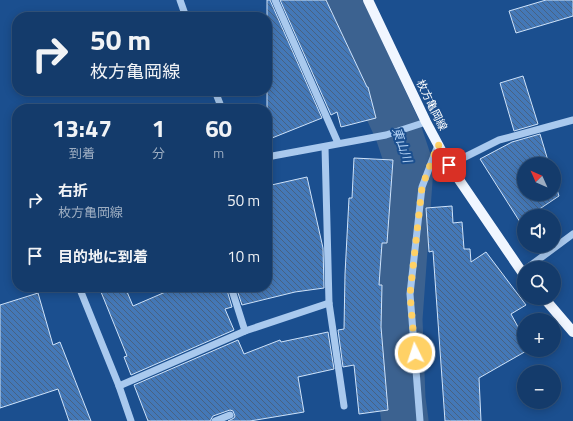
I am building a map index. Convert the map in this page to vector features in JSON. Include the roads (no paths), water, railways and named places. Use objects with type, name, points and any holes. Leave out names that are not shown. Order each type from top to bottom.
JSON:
[{"type":"main road","name":"枚方亀岡線","points":[[368,0],[426,122],[449,165],[517,261]]},
{"type":"main road","points":[[550,305],[573,332]]},
{"type":"street","points":[[180,0],[184,12]]},
{"type":"street","points":[[275,0],[338,143]]},
{"type":"street","points":[[449,165],[499,140],[573,120]]},
{"type":"street","points":[[272,156],[386,135],[426,122]]},
{"type":"street","points":[[420,421],[410,294],[422,187],[438,144]]},
{"type":"street","points":[[325,147],[329,303],[344,406]]},
{"type":"street","points":[[537,261],[573,234]]},
{"type":"street","points":[[81,292],[119,386],[131,421]]},
{"type":"street","points":[[233,292],[245,331]]},
{"type":"street","points":[[119,386],[245,331],[329,303]]},
{"type":"street","points":[[215,421],[230,415]]},
{"type":"waterway","name":"東山川","points":[[337,0],[398,131],[410,167],[399,319],[402,399],[405,421]]}]
